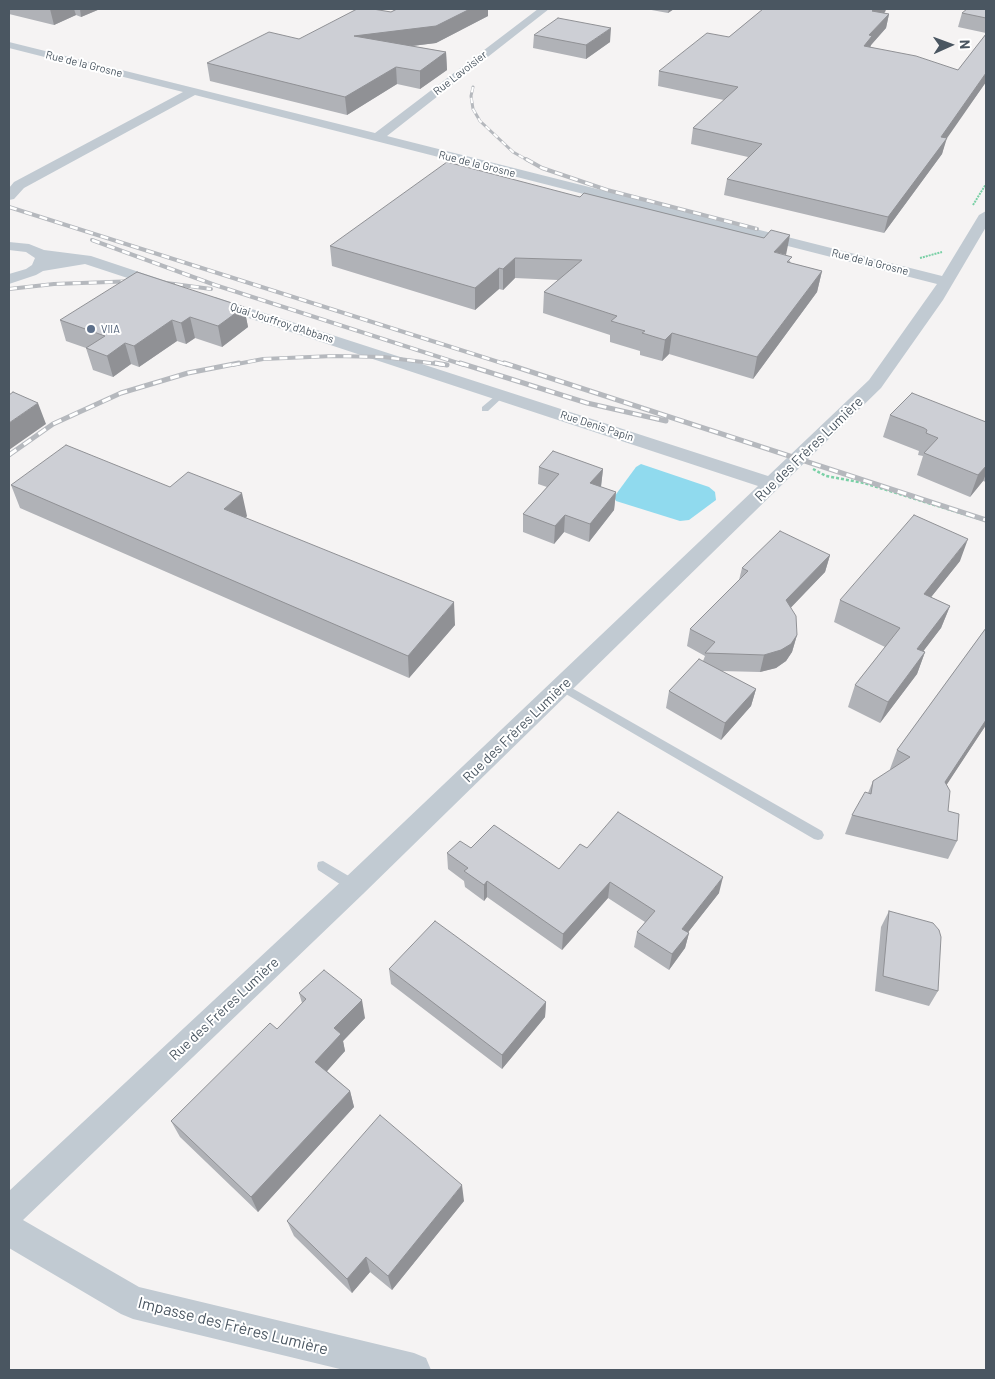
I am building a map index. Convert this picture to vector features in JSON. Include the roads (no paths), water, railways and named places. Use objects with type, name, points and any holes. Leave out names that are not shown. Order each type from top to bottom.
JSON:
[{"type":"street","name":"Rue Lavoisier","points":[[377,138],[544,9]]},
{"type":"street","name":"Rue de la Grosne","points":[[9,45],[946,281]]},
{"type":"street","points":[[9,196],[19,185],[194,91]]},
{"type":"street","name":"Rue des Frères Lumière","points":[[9,1212],[563,687],[875,384],[935,300],[979,212]]},
{"type":"street","points":[[13,241],[39,260],[86,259],[174,288]]},
{"type":"street","points":[[9,280],[26,274],[39,260]]},
{"type":"street","name":"Quai Jouffroy d'Abbans","points":[[201,297],[420,369]]},
{"type":"street","name":"Rue Denis Papin","points":[[420,369],[773,484]]},
{"type":"street","name":"Impasse des Frères Lumière","points":[[9,1230],[133,1302],[414,1370]]},
{"type":"lane","points":[[485,408],[500,395]]},
{"type":"lane","points":[[563,687],[818,835]]},
{"type":"lane","points":[[323,866],[354,886]]},
{"type":"water","points":[[641,464],[709,487],[715,492],[716,500],[689,520],[680,521],[616,501],[614,497],[636,467]]},
{"type":"railway","points":[[473,87],[471,96],[473,109],[480,121],[513,152],[529,161]]},
{"type":"railway","points":[[526,159],[542,168],[607,190],[757,229]]},
{"type":"railway","points":[[9,207],[508,365]]},
{"type":"railway","points":[[92,240],[215,285],[464,365]]},
{"type":"railway","points":[[9,289],[54,284],[137,281]]},
{"type":"railway","points":[[159,282],[211,289]]},
{"type":"railway","points":[[232,365],[263,359],[333,356],[384,357],[445,365]]},
{"type":"railway","points":[[9,455],[53,424],[121,393],[188,373],[239,363]]},
{"type":"railway","points":[[435,363],[447,365]]},
{"type":"railway","points":[[460,363],[587,403],[666,421]]},
{"type":"railway","points":[[504,363],[986,520]]},
{"type":"place","name":"VIIA","points":[[91,329]]}]
